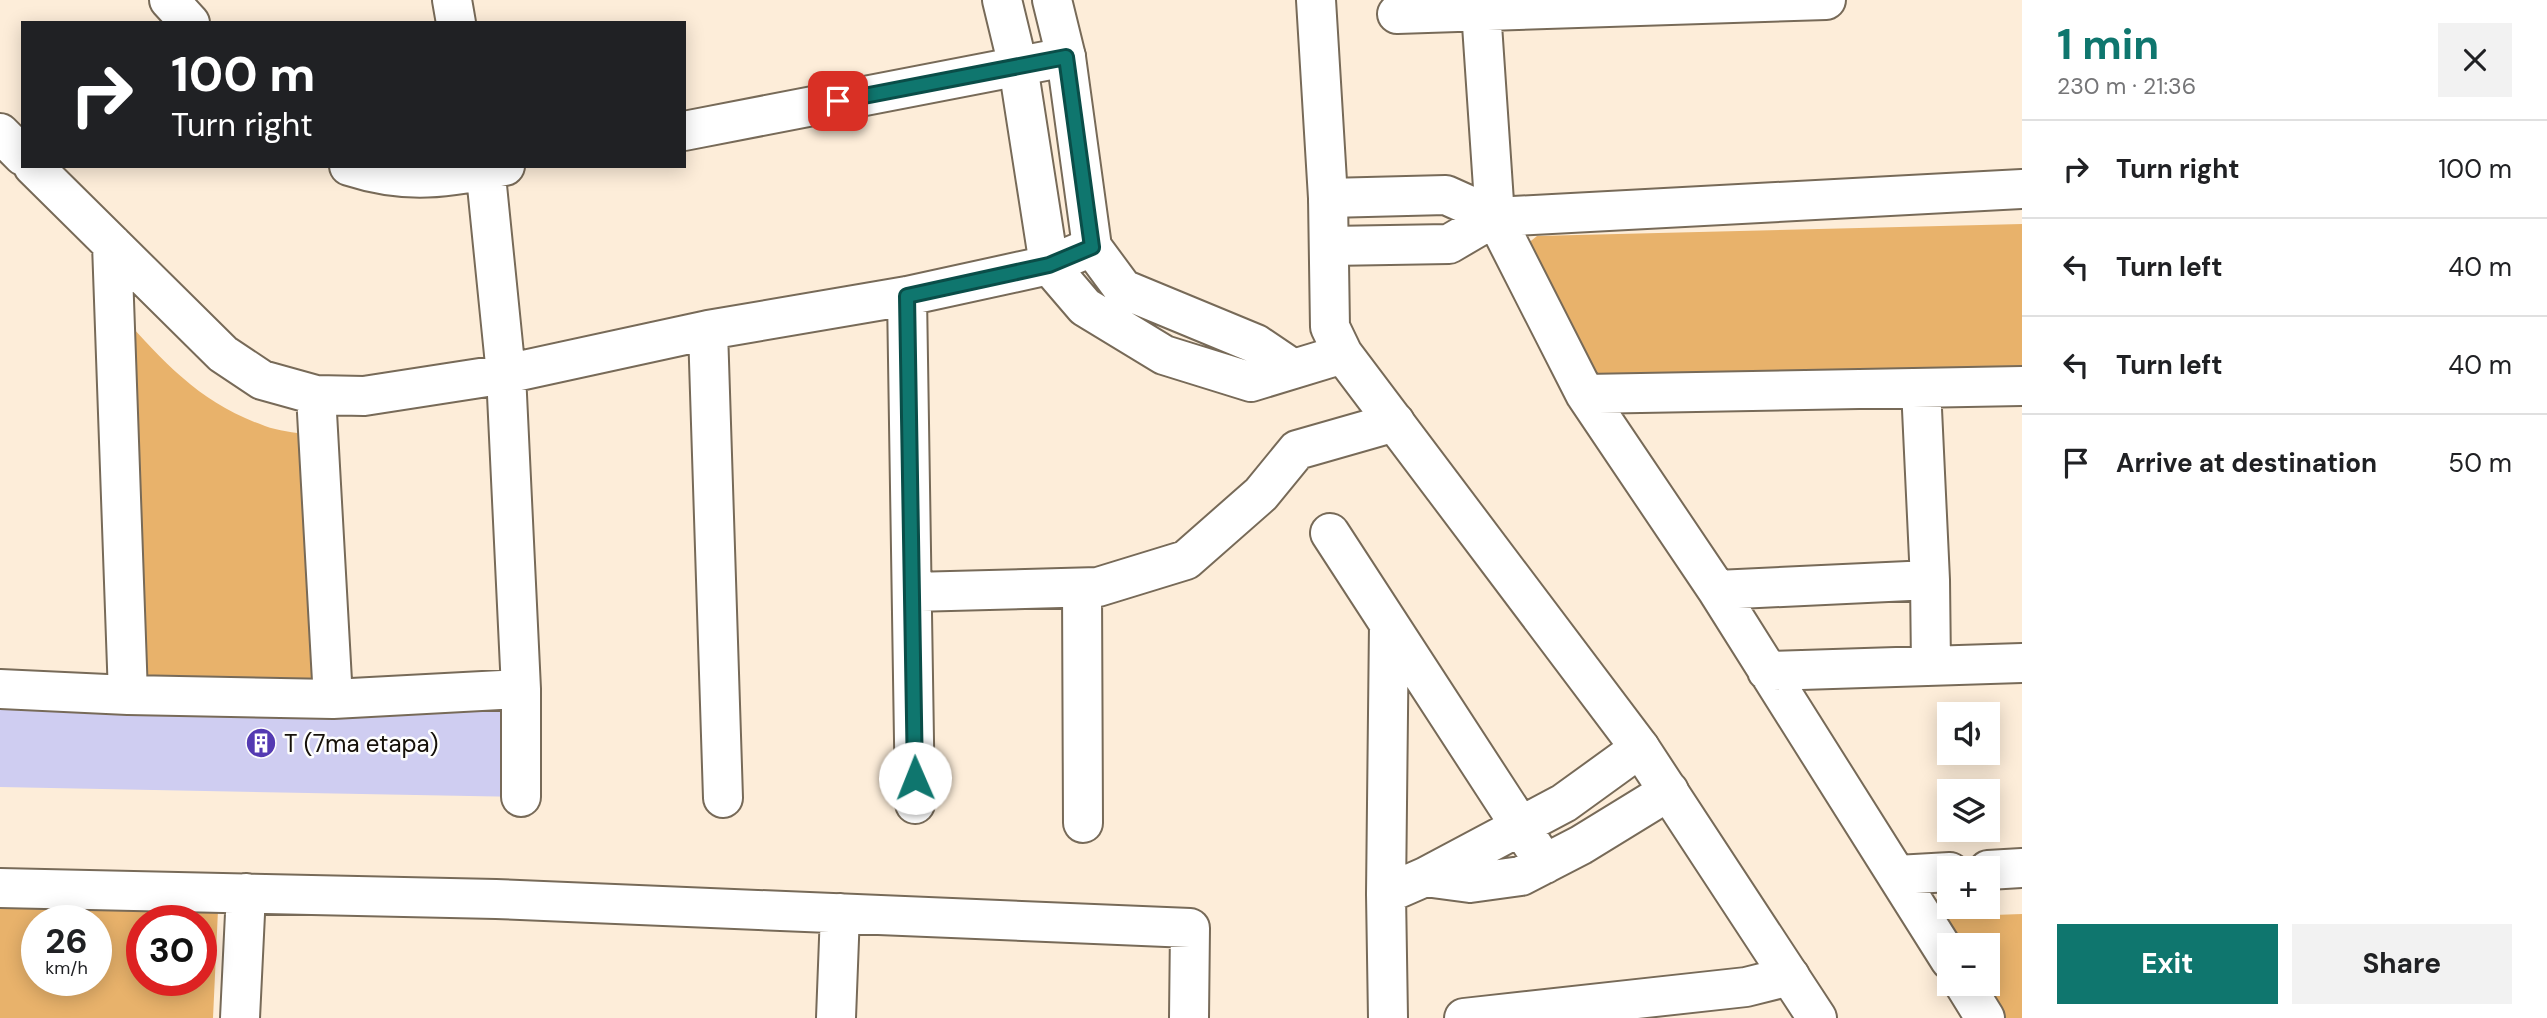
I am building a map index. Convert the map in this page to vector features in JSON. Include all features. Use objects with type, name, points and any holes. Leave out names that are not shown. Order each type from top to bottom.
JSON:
[{"type":"street","points":[[169,0],[188,21]]},
{"type":"street","points":[[452,0],[456,21]]},
{"type":"street","points":[[1002,0],[1018,66],[1049,265],[1085,307],[1164,355],[1251,382],[1343,354]]},
{"type":"street","points":[[1052,0],[1066,57],[1092,247],[1123,289],[1256,344],[1293,369]]},
{"type":"street","points":[[1316,0],[1328,198],[1330,327],[1343,354],[1640,748],[1817,1018]]},
{"type":"street","points":[[1396,14],[1826,0]]},
{"type":"street","points":[[1481,10],[1495,217],[1585,394],[1717,590],[1937,940]]},
{"type":"street","points":[[686,131],[1066,57]]},
{"type":"street","points":[[0,133],[21,154]]},
{"type":"street","points":[[35,168],[223,354],[261,380],[316,395],[364,396],[506,374],[709,330],[907,296],[1049,265],[1092,247]]},
{"type":"street","points":[[355,168],[378,176],[438,179],[492,168],[506,374],[522,689],[521,797]]},
{"type":"street","points":[[1328,198],[1446,195],[1495,217],[2022,189]]},
{"type":"street","points":[[1330,246],[1449,244],[1495,217]]},
{"type":"street","points":[[112,244],[128,695]]},
{"type":"street","points":[[907,296],[915,804]]},
{"type":"street","points":[[709,330],[723,798]]},
{"type":"street","points":[[1585,394],[2022,386]]},
{"type":"street","points":[[1921,388],[1931,666]]},
{"type":"street","points":[[316,395],[333,699]]},
{"type":"street","points":[[912,592],[1098,587],[1186,560],[1261,494],[1297,450],[1395,422]]},
{"type":"street","points":[[1330,533],[1545,864]]},
{"type":"street","points":[[1717,590],[1930,580]]},
{"type":"street","points":[[1082,588],[1083,823]]},
{"type":"street","points":[[1388,1018],[1386,894],[1389,624]]},
{"type":"street","points":[[1767,671],[2022,663]]},
{"type":"street","points":[[0,689],[128,695],[333,699],[522,689]]},
{"type":"street","points":[[1386,894],[1425,877],[1564,803],[1640,748]]},
{"type":"street","points":[[1425,877],[1470,883],[1521,876],[1669,791]]},
{"type":"street","points":[[2000,869],[2022,868]]},
{"type":"street","points":[[1897,875],[1937,873]]},
{"type":"street","points":[[0,888],[496,899],[1191,928],[1189,1018]]},
{"type":"street","points":[[240,1018],[246,893]]},
{"type":"street","points":[[836,1018],[840,913]]},
{"type":"street","points":[[1464,1018],[1746,987],[1790,976]]},
{"type":"street","points":[[1971,996],[1985,1018]]},
{"type":"shaded area","points":[[2022,224],[2022,396],[1597,403],[1521,249],[1537,236]]},
{"type":"shaded area","points":[[121,315],[169,366],[221,406],[270,428],[308,435],[315,698],[141,692]]},
{"type":"shaded area","points":[[0,901],[97,905],[21,905],[21,996],[112,996],[112,906],[126,906],[126,996],[214,996],[213,1018],[0,1018]]},
{"type":"shaded area","points":[[2022,914],[2022,1018],[1989,1018],[1974,996],[2000,996],[2000,933],[1944,933],[1937,919],[2000,919],[2000,915]]},
{"type":"building","name":"T (7ma etapa)","points":[[0,689],[521,689],[521,797],[0,787]]},
{"type":"place","name":"T (7ma etapa)","points":[[261,743]]},
{"type":"route","points":[[838,101],[1066,57],[1092,247],[1049,265],[907,296],[915,778]]}]
